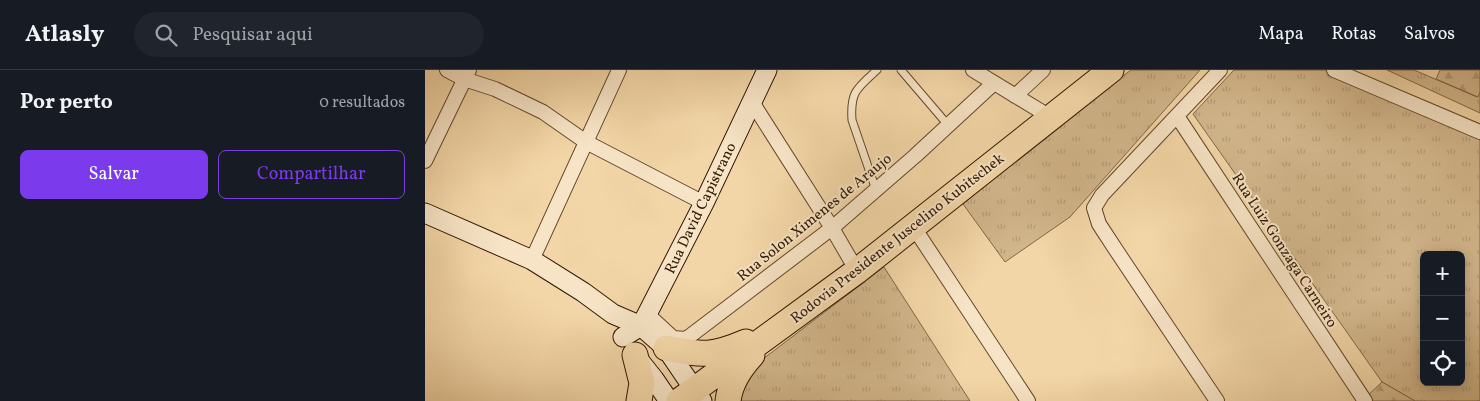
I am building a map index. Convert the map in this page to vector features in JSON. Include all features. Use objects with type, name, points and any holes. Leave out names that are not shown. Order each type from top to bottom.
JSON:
[{"type":"highway","name":"Rodovia Presidente Juscelino Kubitschek","points":[[692,397],[778,328],[857,271],[1111,70]]},
{"type":"highway","points":[[666,348],[710,354],[727,350],[778,328]]},
{"type":"highway","points":[[728,401],[731,388],[740,368],[778,328]]},
{"type":"highway","points":[[629,346],[641,383],[639,401]]},
{"type":"street","points":[[447,70],[466,75],[543,112],[586,142],[703,203]]},
{"type":"street","points":[[532,260],[619,70]]},
{"type":"street","name":"Rua David Capistrano","points":[[644,320],[767,70]]},
{"type":"street","points":[[973,70],[1052,118]]},
{"type":"street","points":[[1015,96],[1043,70]]},
{"type":"street","points":[[1217,401],[1107,237],[1099,224],[1094,208],[1101,195],[1221,70]]},
{"type":"street","points":[[1334,70],[1480,132]]},
{"type":"street","points":[[425,161],[466,75]]},
{"type":"street","name":"Rua Solon Ximenes de Araujo","points":[[644,320],[673,338],[686,339],[831,228],[876,190],[994,83]]},
{"type":"street","points":[[752,102],[857,271]]},
{"type":"street","name":"Rua Luiz Gonzaga Carneiro","points":[[1177,116],[1365,401]]},
{"type":"street","points":[[425,213],[532,260],[583,292],[613,314],[644,320],[666,348],[692,397]]},
{"type":"street","points":[[913,226],[1028,401]]},
{"type":"street","points":[[613,314],[629,346],[669,401]]},
{"type":"street","points":[[629,346],[644,320]]},
{"type":"lane","points":[[876,190],[852,120],[851,108],[853,95],[877,70]]},
{"type":"lane","points":[[901,70],[949,125]]},
{"type":"green space","points":[[1131,70],[1200,70],[1070,217],[1005,262],[963,204],[1058,124]]},
{"type":"green space","points":[[1234,70],[1330,70],[1480,135],[1480,401],[1415,401],[1382,382],[1193,114]]},
{"type":"green space","points":[[1387,70],[1414,70],[1477,97],[1480,92],[1480,113]]},
{"type":"green space","points":[[1440,70],[1480,70],[1480,92],[1478,97],[1436,79]]},
{"type":"green space","points":[[884,267],[970,401],[741,401],[744,385],[759,362]]},
{"type":"green space","points":[[1382,382],[1415,401],[1362,401]]}]
